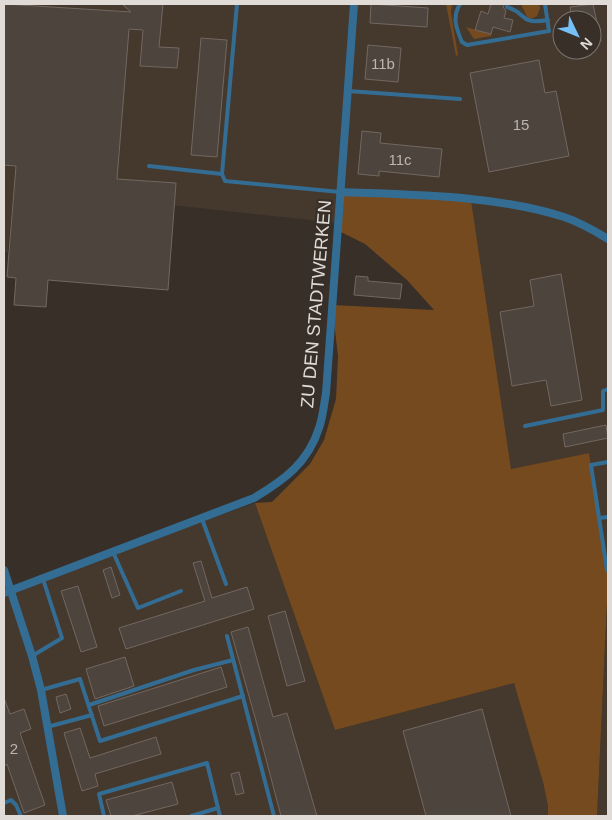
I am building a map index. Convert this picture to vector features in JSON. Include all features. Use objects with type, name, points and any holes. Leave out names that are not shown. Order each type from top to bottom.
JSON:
[{"type":"street","name":"ZU DEN STADTWERKEN","points":[[7,591],[254,498],[283,480],[307,455],[319,428],[326,393],[354,4]]},
{"type":"street","points":[[340,192],[424,196],[533,208],[566,218],[608,239]]},
{"type":"street","points":[[4,570],[7,591],[32,656],[41,690],[62,816]]},
{"type":"lane","points":[[237,4],[222,174],[225,181],[340,192]]},
{"type":"lane","points":[[460,4],[456,10],[455,20],[462,42],[467,45],[549,31],[544,4]]},
{"type":"lane","points":[[507,7],[531,22],[548,20]]},
{"type":"lane","points":[[348,91],[460,98]]},
{"type":"lane","points":[[149,166],[222,174]]},
{"type":"lane","points":[[525,426],[603,410],[603,391],[608,389]]},
{"type":"lane","points":[[608,462],[591,466],[608,570]]},
{"type":"lane","points":[[599,518],[608,517]]},
{"type":"lane","points":[[202,518],[226,584]]},
{"type":"lane","points":[[113,552],[138,608],[181,591]]},
{"type":"lane","points":[[32,656],[62,638],[42,578]]},
{"type":"lane","points":[[227,636],[274,816]]},
{"type":"lane","points":[[89,705],[194,670],[233,660]]},
{"type":"lane","points":[[41,690],[80,678],[100,741],[243,696]]},
{"type":"lane","points":[[47,727],[92,715]]},
{"type":"lane","points":[[104,816],[99,794],[207,763],[220,816]]},
{"type":"lane","points":[[4,803],[11,800],[16,805],[21,816]]},
{"type":"lane","points":[[190,816],[218,808]]},
{"type":"shaded area","points":[[4,4],[608,4],[608,816],[597,816],[607,602],[589,453],[511,469],[471,200],[338,223],[14,188],[8,251],[4,253]]},
{"type":"shaded area","points":[[446,4],[452,4],[451,13],[458,55],[456,56]]},
{"type":"shaded area","points":[[521,4],[539,4],[540,8],[537,16],[531,19],[527,17]]},
{"type":"shaded area","points":[[466,27],[492,33],[491,36],[474,39]]},
{"type":"shaded area","points":[[340,192],[471,200],[511,469],[589,453],[607,570],[597,816],[548,816],[543,782],[514,683],[335,730],[255,503],[272,502],[310,464],[324,440],[336,399],[338,356],[332,305],[434,310],[407,280],[365,244],[337,230]]},
{"type":"shaded area","points":[[255,503],[335,730],[514,682],[543,782],[548,816],[4,816],[4,570],[11,589]]},
{"type":"building","points":[[4,4],[131,12],[122,4],[163,4],[159,47],[179,48],[177,68],[140,66],[143,30],[129,29],[117,179],[176,183],[168,290],[48,280],[46,307],[14,305],[16,278],[7,277],[16,166],[4,165]]},
{"type":"building","points":[[371,4],[428,8],[427,27],[370,23]]},
{"type":"building","points":[[491,4],[505,4],[503,7],[506,11],[504,18],[513,20],[510,32],[493,27],[491,34],[475,30],[481,11],[488,14]]},
{"type":"building","points":[[593,4],[594,10],[570,10],[570,7]]},
{"type":"building","points":[[201,38],[227,40],[217,157],[191,155]]},
{"type":"building","points":[[368,45],[401,48],[398,82],[365,79]]},
{"type":"building","points":[[539,60],[545,93],[556,91],[569,156],[489,172],[470,73]]},
{"type":"building","points":[[362,131],[381,133],[380,143],[442,149],[439,177],[379,171],[379,176],[358,174]]},
{"type":"building","points":[[561,274],[582,400],[551,406],[546,380],[512,386],[500,312],[534,306],[530,280]]},
{"type":"building","points":[[356,276],[368,277],[368,281],[402,284],[400,299],[354,295]]},
{"type":"building","points":[[606,425],[608,438],[565,447],[563,434]]},
{"type":"building","points":[[201,561],[212,598],[247,587],[254,609],[126,649],[119,628],[205,601],[193,563]]},
{"type":"building","points":[[111,567],[120,595],[112,598],[103,570]]},
{"type":"building","points":[[78,586],[97,647],[81,652],[61,591]]},
{"type":"building","points":[[285,611],[305,681],[287,686],[268,616]]},
{"type":"building","points":[[248,627],[273,717],[287,713],[317,816],[281,816],[231,632]]},
{"type":"building","points":[[125,657],[134,686],[95,699],[86,669]]},
{"type":"building","points":[[221,667],[227,687],[104,726],[98,706]]},
{"type":"building","points":[[66,694],[71,709],[60,713],[56,697]]},
{"type":"building","points":[[4,698],[10,714],[24,709],[31,729],[20,733],[45,805],[24,813],[7,764],[4,766]]},
{"type":"building","points":[[482,709],[511,816],[426,816],[403,731]]},
{"type":"building","points":[[80,728],[90,758],[156,737],[161,754],[95,774],[98,786],[82,791],[64,733]]},
{"type":"building","points":[[239,772],[244,793],[236,795],[231,774]]},
{"type":"building","points":[[172,782],[178,804],[132,816],[111,816],[106,800]]}]
